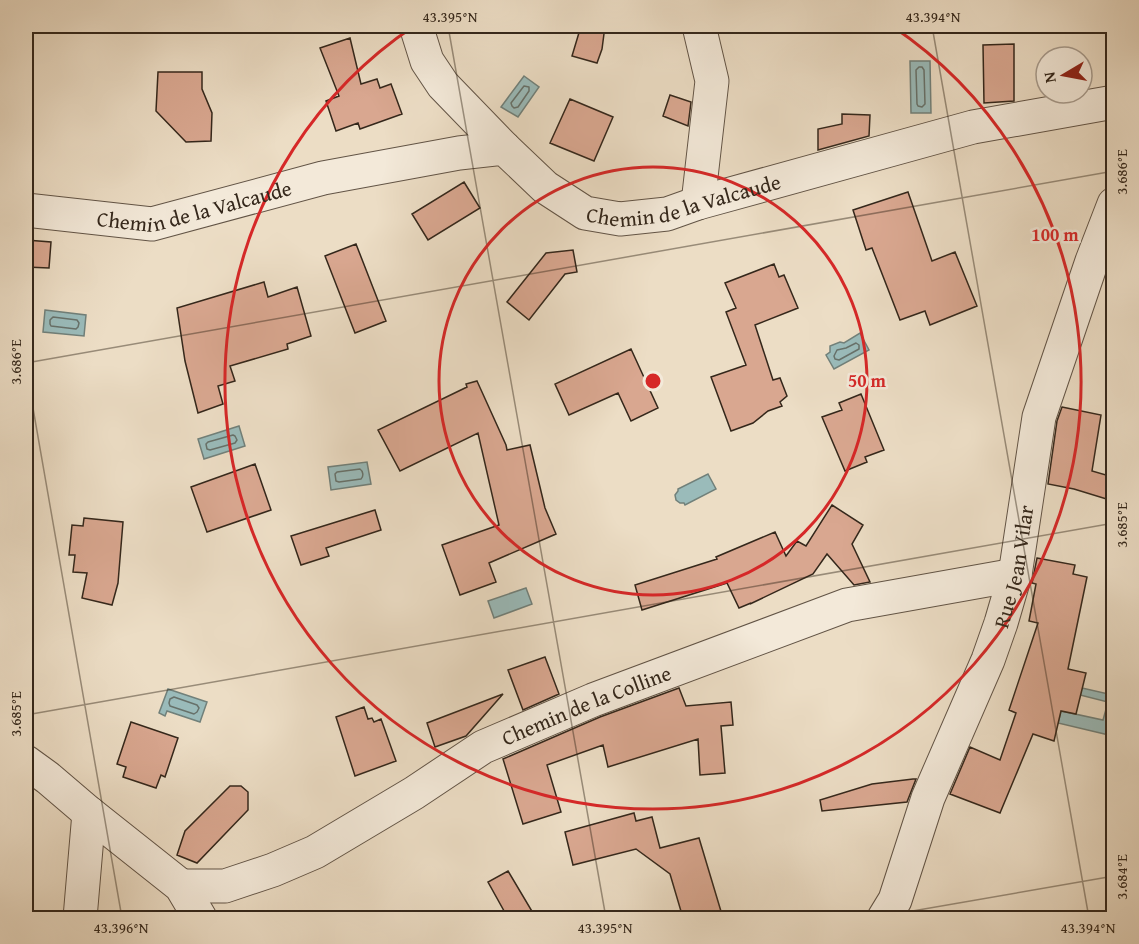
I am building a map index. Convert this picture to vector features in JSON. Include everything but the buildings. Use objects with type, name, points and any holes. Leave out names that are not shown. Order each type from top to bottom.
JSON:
[{"type":"street","points":[[416,26],[427,62],[443,85],[504,148]]},
{"type":"street","points":[[698,203],[711,81],[699,26]]},
{"type":"street","name":"Chemin de la Valcaude","points":[[26,210],[152,224],[322,178],[459,153],[504,148],[545,187],[585,213],[620,219],[667,214],[698,203],[973,127],[1113,102]]},
{"type":"street","name":"Rue Jean Vilar","points":[[884,918],[895,900],[928,798],[988,660],[1001,623],[1015,575],[1039,417],[1088,272],[1112,212]]},
{"type":"street","name":"Chemin de la Colline","points":[[181,886],[225,886],[273,870],[315,852],[414,793],[483,747],[593,700],[847,605],[1015,575]]},
{"type":"street","points":[[26,762],[181,886],[200,918]]},
{"type":"street","points":[[80,918],[88,813]]},
{"type":"water","points":[[910,61],[930,61],[931,113],[911,113]]},
{"type":"water","points":[[524,76],[539,87],[518,117],[501,107]]},
{"type":"water","points":[[45,310],[86,315],[84,336],[43,332]]},
{"type":"water","points":[[860,333],[869,350],[834,369],[826,355],[830,352],[830,346],[840,342],[844,343]]},
{"type":"water","points":[[239,426],[245,446],[204,459],[198,439]]},
{"type":"water","points":[[367,462],[371,484],[331,490],[328,467]]},
{"type":"water","points":[[708,474],[716,489],[685,505],[676,500],[675,495],[678,489]]},
{"type":"water","points":[[526,588],[532,604],[494,618],[488,601]]},
{"type":"water","points":[[1082,688],[1113,695],[1113,736],[1058,723],[1061,711],[1103,720],[1108,702],[1080,695]]},
{"type":"water","points":[[168,689],[207,702],[200,722],[167,711],[165,716],[159,713]]}]
